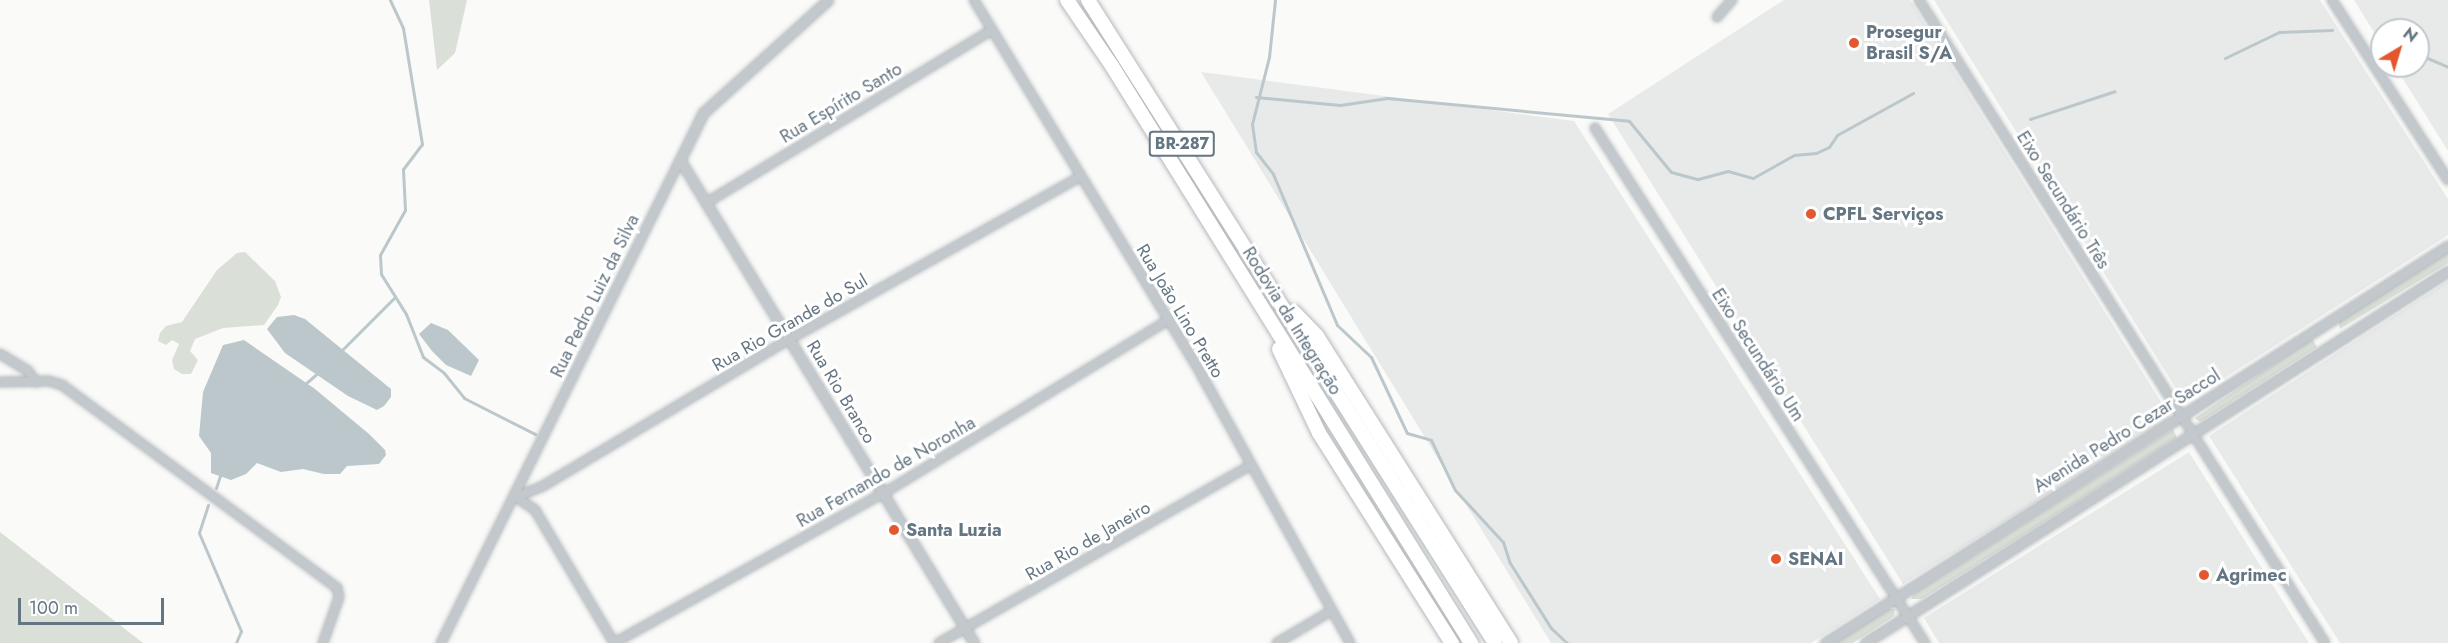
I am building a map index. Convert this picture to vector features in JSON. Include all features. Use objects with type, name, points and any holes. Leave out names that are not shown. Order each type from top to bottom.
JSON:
[{"type":"highway","name":"Rodovia da Integração","points":[[1067,0],[1112,66],[1471,643]]},
{"type":"highway","name":"Rodovia da Integração","points":[[1088,0],[1495,643]]},
{"type":"highway","name":"BR-287","points":[[1273,289],[1317,336],[1512,643]]},
{"type":"highway","name":"BR-287","points":[[1258,300],[1319,433],[1452,643]]},
{"type":"street","name":"Rua Pedro Luiz da Silva","points":[[441,643],[516,497],[703,113],[828,0]]},
{"type":"street","name":"Rua João Lino Pretto","points":[[974,0],[1168,320],[1350,643]]},
{"type":"street","points":[[1717,17],[1732,0]]},
{"type":"street","name":"Eixo Secundário Três","points":[[1919,0],[2325,643]]},
{"type":"street","points":[[2332,0],[2448,180]]},
{"type":"street","name":"Rua Espírito Santo","points":[[706,203],[992,30]]},
{"type":"street","name":"Eixo Secundário Um","points":[[1595,128],[1925,643]]},
{"type":"street","name":"Rua Rio Branco","points":[[680,160],[974,643]]},
{"type":"street","name":"Rua Rio Grande do Sul","points":[[516,497],[543,486],[789,339],[1080,177]]},
{"type":"street","name":"Avenida Pedro Cezar Saccol","points":[[1825,643],[2448,246]]},
{"type":"street","name":"Avenida Pedro Cezar Saccol","points":[[1865,643],[2448,271]]},
{"type":"street","name":"Rua Fernando de Noronha","points":[[614,643],[884,493],[1168,320]]},
{"type":"street","points":[[0,354],[28,371],[36,382]]},
{"type":"street","points":[[0,382],[62,385],[337,588],[339,597],[322,643]]},
{"type":"street","name":"Rua Rio de Janeiro","points":[[939,643],[1251,465]]},
{"type":"street","points":[[516,497],[535,510],[614,643]]},
{"type":"street","points":[[1277,643],[1331,611]]},
{"type":"shaded area","points":[[429,0],[467,0],[455,53],[437,70]]},
{"type":"shaded area","points":[[1784,0],[1910,0],[2171,418],[1903,584],[1608,114]]},
{"type":"shaded area","points":[[1934,0],[2320,0],[2448,199],[2448,235],[2185,403]]},
{"type":"shaded area","points":[[2354,0],[2448,0],[2448,151],[2402,78],[2430,78],[2430,18],[2370,18],[2370,26]]},
{"type":"shaded area","points":[[1201,72],[1574,121],[1880,599],[1811,643],[1551,643]]},
{"type":"shaded area","points":[[2448,249],[2448,263],[2340,329],[2338,320]]},
{"type":"shaded area","points":[[245,252],[275,281],[281,297],[278,305],[264,325],[223,328],[195,339],[190,351],[198,360],[191,374],[182,374],[174,369],[172,360],[179,344],[172,340],[166,345],[158,341],[160,333],[166,326],[182,322],[217,270],[237,253]]},
{"type":"shaded area","points":[[2448,281],[2448,643],[2340,643],[2209,436]]},
{"type":"shaded area","points":[[294,315],[305,319],[391,389],[391,397],[384,406],[377,410],[348,396],[285,353],[267,329],[277,317]]},
{"type":"shaded area","points":[[431,323],[448,330],[479,360],[471,376],[446,365],[419,334]]},
{"type":"shaded area","points":[[2312,338],[2317,347],[2200,422],[2195,418]]},
{"type":"shaded area","points":[[244,340],[315,389],[369,434],[385,450],[386,455],[379,464],[347,466],[340,474],[324,474],[303,469],[281,472],[257,463],[246,474],[231,480],[211,473],[211,453],[199,436],[203,392],[223,345]]},
{"type":"shaded area","points":[[2173,429],[2177,438],[1922,599],[1911,599],[1914,593]]},
{"type":"shaded area","points":[[2189,452],[2309,643],[1939,643],[1924,618]]},
{"type":"shaded area","points":[[0,532],[143,643],[0,643]]},
{"type":"shaded area","points":[[1888,609],[1895,609],[1894,616],[1853,643],[1834,643]]},
{"type":"waterway","points":[[390,0],[403,28],[422,144],[403,169],[405,210],[380,255],[381,274],[406,314],[423,357],[444,373],[464,398],[535,434]]},
{"type":"waterway","points":[[1275,0],[1269,57],[1252,124],[1256,152],[1273,174],[1337,325],[1371,357],[1407,433],[1431,440],[1455,490],[1503,542],[1510,563],[1551,628],[1567,643]]},
{"type":"waterway","points":[[2225,58],[2279,32],[2332,30]]},
{"type":"waterway","points":[[2430,59],[2448,67]]},
{"type":"waterway","points":[[2030,119],[2115,91]]},
{"type":"waterway","points":[[1256,97],[1340,105],[1387,98],[1629,121],[1671,172],[1698,179],[1728,171],[1753,178],[1794,155],[1816,153],[1829,147],[1837,135],[1913,93]]},
{"type":"waterway","points":[[340,352],[394,298]]},
{"type":"waterway","points":[[305,384],[320,371]]},
{"type":"waterway","points":[[216,488],[220,476]]},
{"type":"waterway","points":[[208,505],[199,533],[241,631],[236,643]]},
{"type":"place","name":"Prosegur Brasil S/A","points":[[1854,43]]},
{"type":"place","name":"CPFL Serviços","points":[[1811,214]]},
{"type":"place","name":"Santa Luzia","points":[[894,530]]},
{"type":"place","name":"SENAI","points":[[1776,559]]},
{"type":"place","name":"Agrimec","points":[[2204,575]]}]
